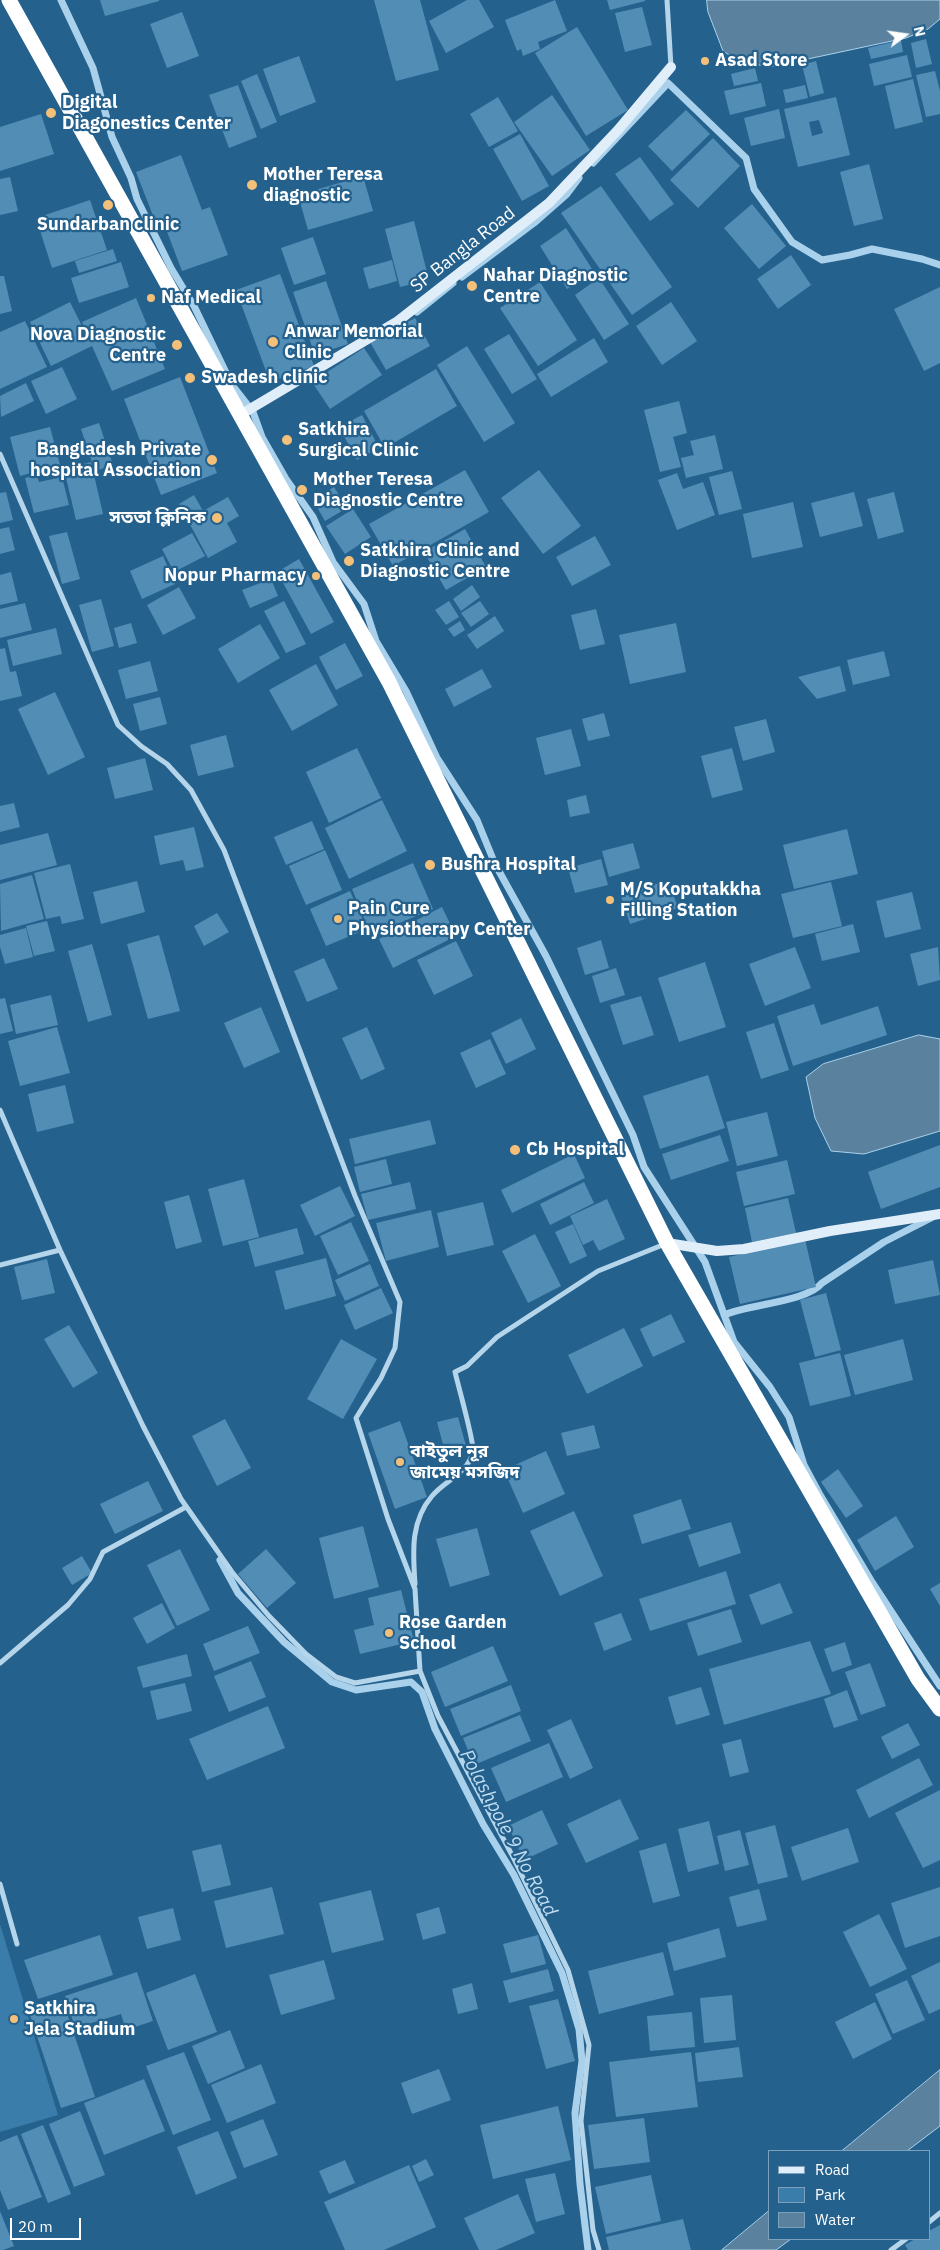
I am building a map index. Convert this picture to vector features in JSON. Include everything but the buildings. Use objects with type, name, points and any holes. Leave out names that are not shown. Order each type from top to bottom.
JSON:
[{"type":"highway","points":[[10,0],[389,682],[667,1243],[913,1671],[940,1709]]},
{"type":"main road","name":"SP Bangla Road","points":[[240,415],[398,321],[549,203],[618,130],[671,67]]},
{"type":"main road","points":[[667,1243],[717,1251],[744,1249],[830,1231],[940,1214]]},
{"type":"street","points":[[667,0],[671,67]]},
{"type":"street","points":[[0,454],[118,725],[141,746],[167,764],[191,790],[224,850],[355,1196],[400,1302],[395,1348],[381,1378],[356,1418],[388,1519],[415,1590]]},
{"type":"street","points":[[0,1110],[60,1250],[143,1426],[186,1506],[232,1572],[269,1616],[306,1654],[336,1677],[355,1683],[420,1671]]},
{"type":"street","points":[[599,2250],[592,2230],[581,2121],[589,2045],[568,1970],[513,1857],[438,1716],[420,1671],[413,1547],[418,1519],[432,1495],[464,1469],[473,1450],[455,1372],[467,1366],[498,1337],[598,1271],[667,1243]]},
{"type":"street","points":[[0,1265],[60,1250]]},
{"type":"street","points":[[0,1663],[68,1605],[90,1578],[103,1552],[186,1506]]},
{"type":"street","points":[[0,1884],[17,1944]]},
{"type":"street","points":[[930,2221],[940,2213]]},
{"type":"street","points":[[891,2250],[905,2240]]},
{"type":"green space","name":"Satkhira Jela Stadium","points":[[0,1924],[58,2115],[0,2132]]},
{"type":"water","points":[[707,0],[940,0],[940,19],[928,29],[906,38],[775,66],[743,64],[723,51],[708,12]]},
{"type":"water","points":[[919,1035],[940,1039],[940,1131],[864,1154],[831,1151],[815,1118],[806,1077],[823,1064]]},
{"type":"water","points":[[940,2070],[940,2126],[908,2150],[843,2150]]},
{"type":"water","points":[[768,2212],[768,2240],[790,2240],[776,2250],[722,2250]]},
{"type":"waterway","points":[[61,0],[93,68],[112,137],[131,178],[137,199],[171,268],[194,306],[232,385],[253,412],[262,437],[286,479],[313,517],[333,562],[364,604],[376,641],[406,691],[437,758],[477,820],[495,864],[546,956],[633,1135],[644,1167],[705,1262],[734,1342],[770,1387],[789,1417],[804,1465],[819,1493],[872,1582],[940,1686]]},
{"type":"waterway","points":[[593,163],[668,83],[746,158],[754,189],[792,242],[822,260],[872,249],[922,259],[940,265]]},
{"type":"waterway","points":[[462,277],[534,223],[567,194],[579,178]]},
{"type":"waterway","points":[[417,312],[453,283]]},
{"type":"waterway","points":[[724,1315],[791,1299],[815,1289],[884,1242],[933,1217]]},
{"type":"waterway","name":"Polashpole 9 No Road","points":[[220,1560],[238,1593],[284,1642],[332,1682],[356,1690],[411,1682],[422,1692],[435,1729],[483,1824],[514,1875],[562,1973],[579,2029],[582,2061],[575,2113],[580,2184],[588,2250]]},
{"type":"place","name":"Asad Store","points":[[705,61]]},
{"type":"place","name":"Digital Diagonestics Center","points":[[51,113]]},
{"type":"place","name":"Mother Teresa diagnostic","points":[[252,185]]},
{"type":"place","name":"Sundarban clinic","points":[[108,205]]},
{"type":"place","name":"Nahar Diagnostic Centre","points":[[472,286]]},
{"type":"place","name":"Naf Medical","points":[[151,298]]},
{"type":"place","name":"Anwar Memorial Clinic","points":[[273,342]]},
{"type":"place","name":"Nova Diagnostic Centre","points":[[177,345]]},
{"type":"place","name":"Swadesh clinic","points":[[190,378]]},
{"type":"place","name":"Satkhira Surgical Clinic","points":[[287,440]]},
{"type":"place","name":"Bangladesh Private hospital Association","points":[[212,460]]},
{"type":"place","name":"Mother Teresa Diagnostic Centre","points":[[302,490]]},
{"type":"place","name":"সততা ক্লিনিক","points":[[217,518]]},
{"type":"place","name":"Satkhira Clinic and Diagnostic Centre","points":[[349,561]]},
{"type":"place","name":"Nopur Pharmacy","points":[[316,576]]},
{"type":"place","name":"Bushra Hospital","points":[[430,865]]},
{"type":"place","name":"M/S Koputakkha Filling Station","points":[[610,900]]},
{"type":"place","name":"Pain Cure Physiotherapy Center","points":[[338,919]]},
{"type":"place","name":"Cb Hospital","points":[[515,1150]]},
{"type":"place","name":"বাইতুল নূর জামেয় মসজিদ","points":[[400,1462]]},
{"type":"place","name":"Rose Garden School","points":[[389,1633]]},
{"type":"place","name":"Satkhira Jela Stadium","points":[[14,2019]]}]
